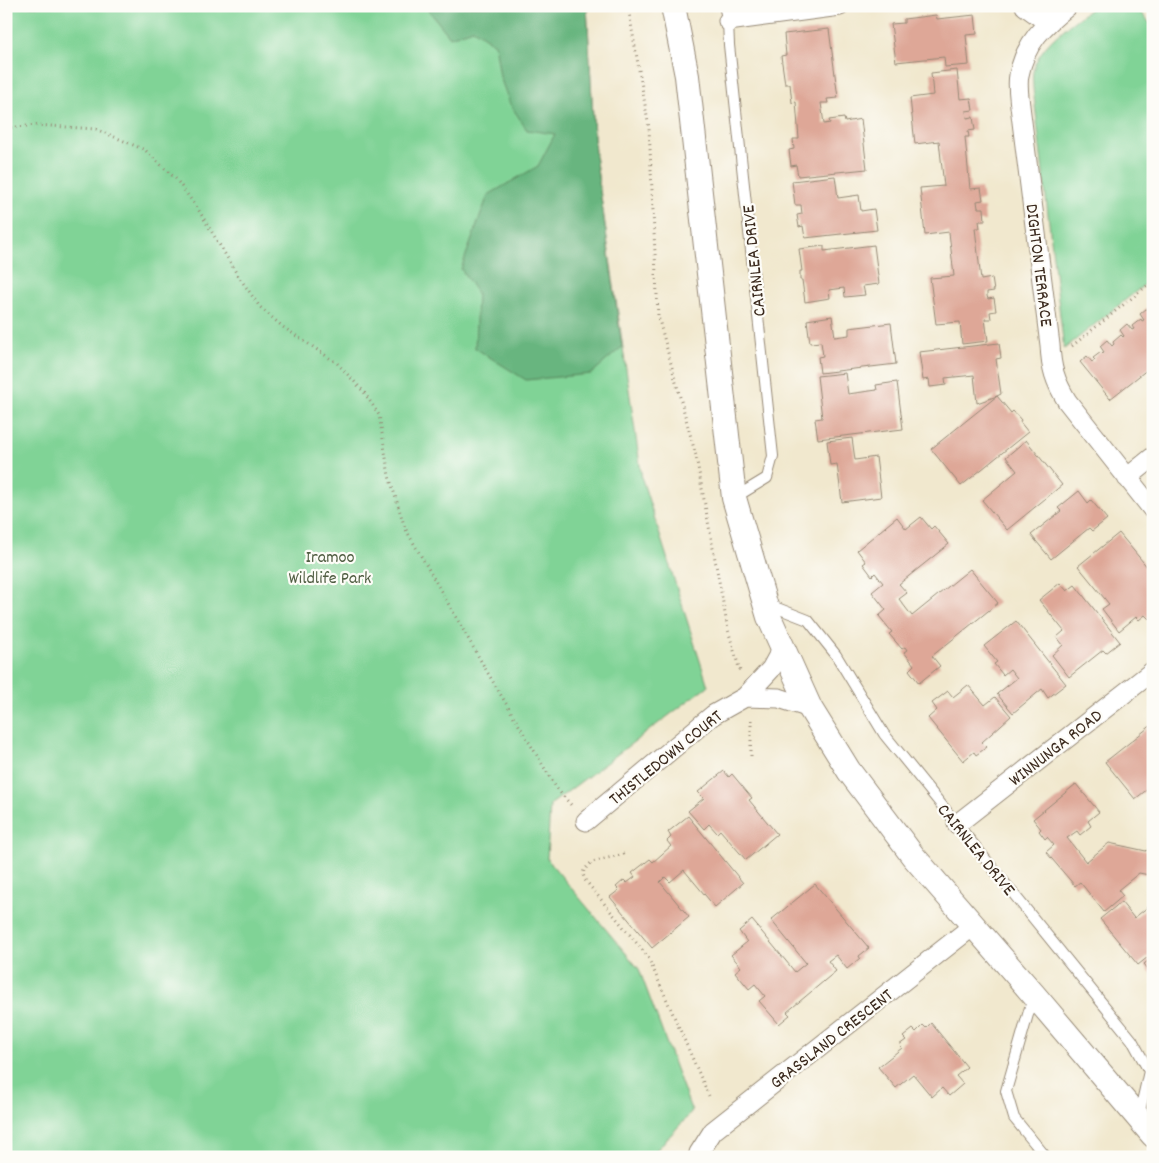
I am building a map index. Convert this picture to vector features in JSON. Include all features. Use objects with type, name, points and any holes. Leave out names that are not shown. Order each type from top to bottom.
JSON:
[{"type":"street","name":"CAIRNLEA DRIVE","points":[[673,6],[687,76],[734,498],[769,617],[810,708],[849,771],[913,856],[1034,995],[1145,1127]]},
{"type":"street","points":[[726,13],[840,6]]},
{"type":"street","points":[[1025,6],[1047,22]]},
{"type":"street","name":"DIGHTON TERRACE","points":[[1068,6],[1047,22],[1035,36],[1026,51],[1018,76],[1051,364],[1056,383],[1067,401],[1153,510]]},
{"type":"street","points":[[1127,478],[1153,457]]},
{"type":"street","name":"THISTLEDOWN COURT","points":[[586,821],[713,715],[748,706],[783,647]]},
{"type":"street","name":"WINNUNGA ROAD","points":[[957,824],[1153,671]]},
{"type":"street","points":[[748,706],[779,698],[810,708]]},
{"type":"street","name":"GRASSLAND CRESCENT","points":[[698,1157],[713,1131],[973,926]]},
{"type":"lane","name":"CAIRNLEA DRIVE","points":[[726,13],[773,456],[767,478],[734,498]]},
{"type":"lane","name":"CAIRNLEA DRIVE","points":[[766,604],[808,620],[836,655],[884,734],[1132,1040],[1149,1071],[1145,1127]]},
{"type":"lane","points":[[1034,995],[1006,1091],[1014,1118],[1046,1157]]},
{"type":"path","points":[[628,6],[649,128],[658,316],[696,456],[728,630],[741,676]]},
{"type":"path","points":[[6,128],[36,125],[96,129],[145,150],[176,179],[198,209],[260,308],[283,327],[338,363],[364,392],[379,415],[389,476],[405,528],[489,676],[557,789],[586,821]]},
{"type":"path","points":[[1051,364],[1153,281]]},
{"type":"path","points":[[748,706],[751,756]]},
{"type":"path","points":[[624,854],[592,862],[584,870],[585,880],[648,957],[709,1096]]},
{"type":"green space","name":"Iramoo Wildlife Park","points":[[6,6],[587,6],[595,155],[642,479],[708,686],[550,805],[547,859],[639,969],[692,1112],[650,1157],[6,1157]]},
{"type":"green space","points":[[425,6],[587,6],[595,155],[622,347],[591,374],[526,380],[475,348],[477,293],[461,269],[488,195],[538,166],[555,134],[527,130],[510,104],[500,77],[495,44],[473,29],[450,37]]},
{"type":"green space","points":[[1094,6],[1136,6],[1153,27],[1153,278],[1064,349],[1033,88],[1033,74],[1036,62],[1049,43]]},
{"type":"building","points":[[936,15],[937,19],[975,15],[977,34],[966,35],[969,65],[945,67],[944,57],[896,62],[891,24],[904,23],[904,19]]},
{"type":"building","points":[[829,29],[838,98],[827,99],[828,103],[821,103],[824,124],[830,123],[829,120],[844,118],[845,122],[861,119],[867,169],[798,176],[796,165],[791,166],[789,150],[794,149],[793,139],[799,139],[796,102],[792,103],[790,84],[785,84],[781,56],[786,55],[784,34]]},
{"type":"building","points":[[957,70],[960,99],[971,98],[973,110],[966,111],[967,118],[973,117],[975,130],[968,131],[969,137],[965,137],[970,189],[981,188],[983,200],[977,201],[978,208],[984,208],[985,221],[979,221],[980,228],[975,228],[981,280],[992,278],[994,291],[987,292],[987,296],[988,299],[994,298],[996,311],[990,312],[991,319],[985,319],[988,341],[962,344],[960,322],[936,324],[930,278],[954,276],[949,232],[925,235],[920,188],[944,186],[939,141],[915,144],[910,98],[933,95],[931,73]]},
{"type":"building","points":[[835,176],[838,198],[859,195],[861,211],[874,209],[877,230],[805,238],[803,226],[799,227],[797,215],[802,214],[801,205],[795,205],[792,181]]},
{"type":"building","points":[[874,245],[879,284],[863,286],[865,295],[845,297],[844,288],[829,290],[830,298],[805,302],[802,280],[800,280],[800,271],[802,271],[799,249],[824,246],[824,251]]},
{"type":"building","points":[[1147,308],[1153,313],[1153,365],[1110,399],[1080,362],[1087,356],[1092,362],[1095,360],[1093,358],[1101,352],[1103,354],[1104,352],[1100,346],[1107,340],[1112,346],[1113,342],[1121,335],[1124,336],[1120,330],[1127,324],[1132,330],[1134,329],[1132,326],[1141,319],[1142,321],[1144,320],[1140,314]]},
{"type":"building","points":[[832,316],[835,337],[849,335],[849,328],[891,323],[896,364],[820,373],[818,357],[823,356],[821,342],[810,343],[807,320]]},
{"type":"building","points":[[999,343],[1001,358],[996,359],[1001,394],[977,403],[974,375],[945,378],[946,385],[930,387],[929,379],[923,380],[919,352]]},
{"type":"building","points":[[845,373],[848,394],[877,390],[876,385],[897,382],[903,429],[818,439],[815,419],[822,418],[817,376]]},
{"type":"building","points":[[997,396],[1011,413],[1013,411],[1021,420],[1020,422],[1028,432],[961,486],[931,449]]},
{"type":"building","points":[[852,438],[855,460],[876,457],[881,497],[842,502],[837,464],[830,465],[827,441]]},
{"type":"building","points":[[1026,440],[1062,485],[1007,530],[982,500],[1017,471],[1006,457]]},
{"type":"building","points":[[1079,491],[1088,503],[1091,500],[1107,519],[1092,531],[1089,528],[1051,559],[1031,535],[1061,511],[1058,508]]},
{"type":"building","points":[[897,517],[906,529],[921,517],[931,529],[934,526],[949,544],[899,584],[907,593],[899,599],[912,616],[970,569],[998,603],[932,656],[940,666],[919,683],[909,670],[914,665],[904,652],[907,650],[905,647],[902,649],[889,634],[892,632],[879,616],[886,610],[872,592],[883,583],[875,573],[872,576],[863,564],[866,562],[857,550]]},
{"type":"building","points":[[1119,533],[1153,574],[1153,616],[1149,619],[1145,615],[1139,620],[1136,617],[1119,631],[1102,609],[1109,604],[1078,566]]},
{"type":"building","points":[[1060,583],[1067,591],[1075,585],[1120,642],[1106,653],[1103,650],[1069,677],[1052,655],[1063,645],[1057,637],[1064,631],[1039,600]]},
{"type":"building","points":[[1016,621],[1066,684],[1048,698],[1042,689],[1013,713],[997,694],[1017,678],[1010,669],[1003,675],[994,664],[997,662],[984,646]]},
{"type":"building","points":[[968,685],[985,705],[995,697],[1011,716],[982,742],[987,747],[976,755],[974,752],[963,761],[928,718],[937,710],[932,703],[948,691],[953,697]]},
{"type":"building","points":[[1153,724],[1153,785],[1135,799],[1105,762]]},
{"type":"building","points":[[724,771],[729,777],[732,774],[752,798],[749,800],[777,834],[746,860],[720,830],[717,833],[709,824],[704,829],[688,811],[704,798],[698,792]]},
{"type":"building","points":[[1076,784],[1099,812],[1088,821],[1091,826],[1080,835],[1077,831],[1067,838],[1086,862],[1109,843],[1146,851],[1151,847],[1153,849],[1153,872],[1149,875],[1139,873],[1118,890],[1123,896],[1104,912],[1080,882],[1075,886],[1046,852],[1054,845],[1047,837],[1045,839],[1039,831],[1041,829],[1033,819]]},
{"type":"building","points":[[688,816],[743,883],[715,907],[684,870],[670,882],[665,877],[660,882],[689,917],[652,948],[610,897],[619,890],[616,887],[624,880],[627,883],[635,877],[632,873],[650,859],[653,862],[671,846],[667,841],[671,837],[668,832]]},
{"type":"building","points":[[815,884],[869,948],[847,969],[836,955],[828,961],[836,971],[787,1012],[790,1015],[779,1024],[759,1001],[765,996],[755,984],[749,989],[735,972],[741,967],[731,955],[747,942],[739,931],[752,920],[795,972],[806,963],[771,920]]},
{"type":"building","points":[[1121,902],[1134,918],[1153,903],[1153,953],[1138,965],[1100,919]]},
{"type":"building","points":[[1153,957],[1153,975],[1144,964]]},
{"type":"building","points":[[931,1023],[967,1067],[956,1076],[963,1084],[949,1096],[942,1088],[932,1097],[913,1074],[896,1088],[878,1067],[902,1048],[899,1045],[906,1040],[903,1037],[913,1029],[916,1032],[923,1025],[926,1028]]}]
